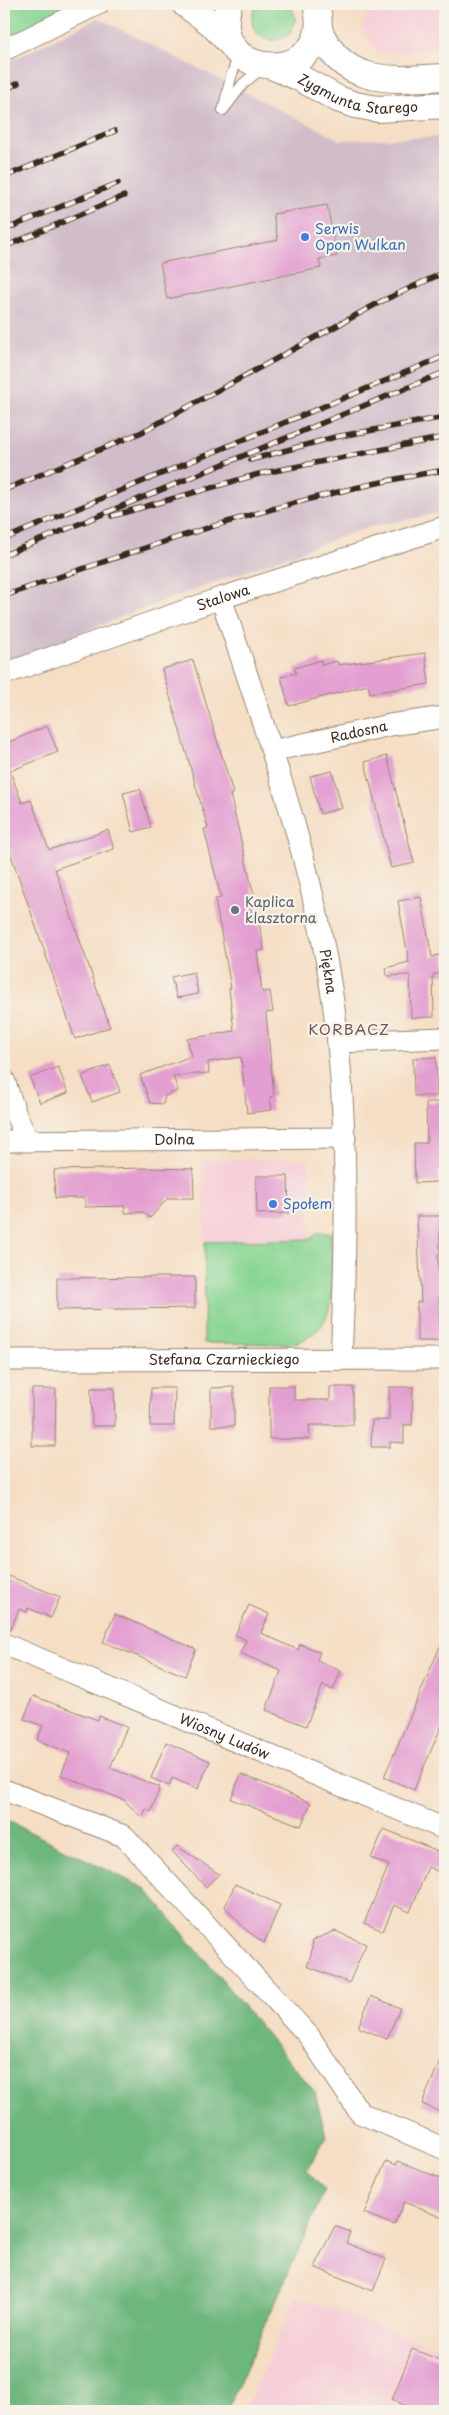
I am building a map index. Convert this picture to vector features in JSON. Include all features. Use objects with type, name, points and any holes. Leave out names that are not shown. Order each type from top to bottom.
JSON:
[{"type":"street","points":[[4,50],[98,4]]},
{"type":"street","name":"Zygmunta Starego","points":[[186,4],[211,23],[246,60],[298,77],[338,99],[355,105],[378,109],[445,105]]},
{"type":"street","points":[[228,4],[226,30],[235,49]]},
{"type":"street","points":[[269,67],[286,65],[308,52],[315,41],[320,13]]},
{"type":"street","name":"Zygmunta Starego","points":[[320,13],[330,50],[350,68],[362,75],[389,79],[445,77]]},
{"type":"street","name":"Stalowa","points":[[4,674],[221,598],[445,527]]},
{"type":"street","name":"Piękna","points":[[221,598],[272,751],[310,886],[338,1042],[345,1138],[347,1249],[341,1359]]},
{"type":"street","name":"Radosna","points":[[272,751],[390,725],[445,717]]},
{"type":"street","points":[[338,1042],[445,1038]]},
{"type":"street","points":[[4,1080],[16,1115],[28,1141]]},
{"type":"street","name":"Dolna","points":[[4,1141],[345,1138]]},
{"type":"street","name":"Stefana Czarnieckiego","points":[[4,1360],[445,1358]]},
{"type":"street","name":"Wiosny Ludów","points":[[4,1644],[445,1828]]},
{"type":"street","points":[[4,1790],[124,1836],[309,2036],[360,2113],[445,2149]]},
{"type":"lane","points":[[235,49],[224,110],[243,84],[269,67]]},
{"type":"shaded area","points":[[371,4],[445,4],[445,49],[378,53],[361,29]]},
{"type":"shaded area","points":[[98,18],[340,140],[445,137],[445,512],[365,528],[133,612],[4,664],[4,64]]},
{"type":"shaded area","points":[[309,1159],[310,1239],[205,1242],[203,1160]]},
{"type":"shaded area","points":[[297,2296],[445,2350],[445,2411],[244,2411]]},
{"type":"green space","points":[[4,4],[80,4],[4,41]]},
{"type":"green space","points":[[257,4],[290,4],[296,18],[290,34],[281,39],[272,40],[258,35],[252,22]]},
{"type":"green space","points":[[318,1233],[331,1233],[333,1284],[327,1315],[320,1328],[308,1338],[290,1344],[204,1343],[205,1242],[310,1239]]},
{"type":"green space","points":[[4,1819],[146,1889],[315,2092],[326,2137],[307,2170],[325,2190],[227,2411],[4,2411]]},
{"type":"building","points":[[327,205],[337,256],[319,259],[321,268],[167,299],[160,263],[278,240],[273,214]]},
{"type":"building","points":[[425,653],[429,684],[370,693],[368,685],[289,706],[281,677],[296,673],[295,668],[321,660],[322,665],[337,661],[338,665]]},
{"type":"building","points":[[193,660],[233,793],[230,794],[255,900],[264,950],[257,951],[262,992],[270,991],[273,1012],[266,1013],[274,1096],[270,1097],[272,1110],[247,1113],[241,1057],[208,1062],[209,1073],[173,1076],[178,1091],[165,1096],[163,1104],[150,1103],[140,1075],[192,1056],[187,1039],[234,1031],[229,988],[231,988],[215,899],[221,898],[204,829],[208,828],[162,669]]},
{"type":"building","points":[[47,726],[58,752],[10,771],[22,803],[31,800],[49,850],[108,830],[114,849],[55,869],[110,1027],[75,1039],[4,835],[4,744]]},
{"type":"building","points":[[387,756],[414,863],[391,868],[365,762]]},
{"type":"building","points":[[332,771],[342,808],[320,814],[310,776]]},
{"type":"building","points":[[140,789],[151,827],[133,832],[123,793]]},
{"type":"building","points":[[421,897],[432,957],[445,953],[445,974],[433,974],[434,1017],[411,1018],[410,975],[387,976],[386,968],[409,962],[398,901]]},
{"type":"building","points":[[194,972],[198,994],[177,998],[171,977]]},
{"type":"building","points":[[436,1057],[437,1096],[414,1096],[413,1058]]},
{"type":"building","points":[[110,1065],[120,1092],[92,1102],[82,1076]]},
{"type":"building","points":[[58,1067],[68,1093],[40,1103],[30,1078]]},
{"type":"building","points":[[426,1102],[445,1102],[445,1170],[438,1170],[439,1182],[415,1183],[414,1143],[427,1143]]},
{"type":"building","points":[[193,1169],[194,1198],[168,1198],[150,1218],[143,1212],[125,1213],[125,1206],[85,1207],[85,1198],[55,1198],[54,1170]]},
{"type":"building","name":"Społem","points":[[256,1176],[288,1176],[289,1213],[257,1214]]},
{"type":"building","points":[[417,1216],[440,1216],[440,1254],[438,1254],[440,1341],[417,1341],[417,1302],[421,1302]]},
{"type":"building","points":[[195,1277],[195,1308],[57,1310],[57,1278]]},
{"type":"building","points":[[269,1386],[294,1386],[294,1400],[330,1400],[330,1387],[353,1387],[353,1425],[309,1425],[310,1439],[269,1439]]},
{"type":"building","points":[[234,1387],[234,1426],[211,1426],[211,1388]]},
{"type":"building","points":[[389,1387],[413,1387],[412,1425],[404,1425],[404,1443],[390,1442],[390,1447],[371,1447],[372,1420],[389,1420]]},
{"type":"building","points":[[91,1388],[114,1388],[115,1426],[92,1426]]},
{"type":"building","points":[[151,1388],[175,1388],[174,1426],[150,1426]]},
{"type":"building","points":[[32,1389],[56,1389],[55,1446],[32,1446]]},
{"type":"building","points":[[9,1576],[60,1597],[51,1618],[28,1608],[27,1612],[19,1609],[9,1633],[4,1632],[4,1588]]},
{"type":"building","points":[[249,1605],[269,1614],[261,1633],[298,1650],[300,1644],[320,1652],[317,1660],[341,1671],[333,1690],[323,1685],[306,1726],[266,1710],[281,1671],[240,1653],[246,1640],[235,1635]]},
{"type":"building","points":[[115,1614],[196,1649],[185,1676],[103,1642]]},
{"type":"building","points":[[445,1635],[445,1718],[414,1790],[384,1777]]},
{"type":"building","points":[[33,1696],[98,1720],[99,1716],[127,1727],[110,1768],[160,1787],[151,1812],[146,1809],[142,1818],[124,1800],[61,1775],[70,1753],[37,1740],[43,1726],[24,1719]]},
{"type":"building","points":[[166,1742],[210,1761],[198,1789],[172,1778],[169,1786],[151,1778]]},
{"type":"building","points":[[241,1774],[311,1803],[301,1826],[231,1799]]},
{"type":"building","points":[[384,1829],[445,1854],[437,1871],[428,1867],[410,1912],[394,1905],[383,1931],[364,1923],[389,1865],[371,1858]]},
{"type":"building","points":[[177,1846],[219,1874],[206,1887],[172,1851]]},
{"type":"building","points":[[235,1884],[280,1905],[264,1943],[245,1929],[225,1907]]},
{"type":"building","points":[[335,1931],[366,1944],[349,1983],[307,1966],[313,1940]]},
{"type":"building","points":[[371,1996],[400,2008],[387,2039],[358,2027]]},
{"type":"building","points":[[445,2049],[445,2114],[422,2104]]},
{"type":"building","points":[[386,2161],[396,2165],[398,2161],[445,2180],[445,2219],[404,2202],[394,2225],[364,2213]]},
{"type":"building","points":[[335,2226],[350,2232],[346,2243],[386,2259],[373,2291],[314,2267]]},
{"type":"building","points":[[412,2349],[445,2362],[445,2411],[419,2411],[392,2400]]},
{"type":"railway","points":[[4,90],[18,83]]},
{"type":"railway","points":[[4,177],[115,131]]},
{"type":"railway","points":[[4,230],[118,183]]},
{"type":"railway","points":[[4,247],[124,196]]},
{"type":"railway","points":[[4,490],[142,432],[382,301],[445,272]]},
{"type":"railway","points":[[4,539],[445,356]]},
{"type":"railway","points":[[4,555],[445,372]]},
{"type":"railway","points":[[250,460],[335,437],[445,417]]},
{"type":"railway","points":[[112,516],[259,474],[445,437]]},
{"type":"railway","points":[[4,596],[167,541],[277,508],[333,493],[445,470]]},
{"type":"place","name":"Serwis Opon Wulkan","points":[[305,237]]},
{"type":"place","name":"Kaplica klasztorna","points":[[235,910]]},
{"type":"place","name":"Społem","points":[[273,1204]]},
{"type":"district","name":"KORBACZ","points":[[349,1030]]}]
